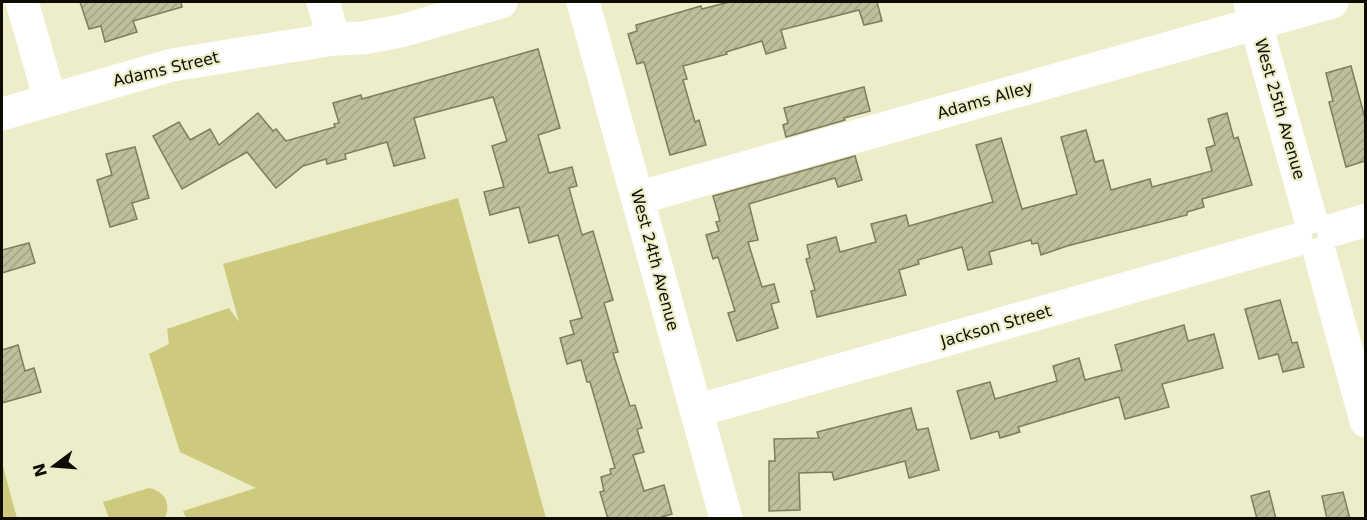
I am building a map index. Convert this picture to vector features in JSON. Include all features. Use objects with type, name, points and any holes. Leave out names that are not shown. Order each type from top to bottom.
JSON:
[{"type":"street","points":[[22,2],[50,99]]},
{"type":"street","points":[[323,2],[334,39]]},
{"type":"street","name":"Adams Street","points":[[2,114],[172,65],[334,39],[363,39],[401,31],[501,2]]},
{"type":"street","name":"West 24th Avenue","points":[[583,2],[726,519]]},
{"type":"street","name":"Adams Alley","points":[[638,198],[1253,13],[1332,2]]},
{"type":"street","name":"West 25th Avenue","points":[[1253,13],[1365,421]]},
{"type":"street","name":"Jackson Street","points":[[696,411],[1365,220]]},
{"type":"shaded area","points":[[458,198],[546,518],[186,518],[183,511],[256,488],[180,452],[149,354],[169,344],[167,329],[229,308],[239,322],[223,264]]},
{"type":"shaded area","points":[[2,463],[17,518],[2,518]]},
{"type":"shaded area","points":[[149,488],[163,495],[167,503],[165,518],[109,518],[103,502]]},
{"type":"building","points":[[80,2],[181,2],[182,7],[133,21],[137,32],[105,42],[101,26],[89,29]]},
{"type":"building","points":[[729,2],[877,2],[882,21],[864,25],[859,10],[781,30],[786,48],[766,54],[762,41],[726,52],[727,54],[683,66],[687,79],[683,80],[695,122],[699,120],[706,145],[670,155],[644,62],[637,64],[628,34],[637,31],[636,25],[701,6],[702,9]]},
{"type":"building","points":[[538,49],[560,128],[538,135],[549,173],[572,167],[577,186],[569,188],[582,235],[593,231],[613,300],[604,303],[618,352],[613,353],[630,406],[635,405],[642,428],[637,429],[644,452],[633,455],[644,491],[664,485],[672,514],[655,519],[608,519],[600,492],[604,491],[601,477],[611,474],[610,469],[615,468],[590,382],[587,382],[581,360],[567,364],[560,338],[574,334],[570,321],[582,318],[558,235],[529,243],[519,207],[490,215],[484,192],[504,187],[492,146],[507,141],[493,97],[414,118],[425,158],[394,166],[387,142],[345,154],[346,159],[327,164],[326,159],[303,166],[276,188],[247,152],[182,189],[153,136],[179,122],[190,140],[210,129],[219,145],[258,113],[273,131],[276,129],[286,141],[335,127],[334,124],[339,123],[333,103],[361,95],[362,99]]},
{"type":"building","points":[[1351,66],[1365,118],[1365,161],[1346,167],[1329,102],[1333,101],[1326,73]]},
{"type":"building","points":[[864,87],[870,111],[786,137],[783,125],[788,123],[784,108]]},
{"type":"building","points":[[1227,113],[1234,139],[1238,137],[1252,185],[1202,199],[1204,207],[1187,212],[1187,215],[1067,246],[1041,255],[1038,243],[1032,244],[1031,240],[989,252],[992,264],[968,270],[962,247],[918,260],[919,264],[899,270],[906,295],[817,317],[811,291],[815,290],[806,259],[810,258],[807,245],[836,237],[840,252],[876,242],[871,224],[906,215],[909,226],[993,202],[976,145],[1001,138],[1022,209],[1077,194],[1061,137],[1086,130],[1095,162],[1103,160],[1111,190],[1150,179],[1152,187],[1212,171],[1206,148],[1215,145],[1208,119]]},
{"type":"building","points":[[135,147],[149,198],[132,203],[137,219],[110,227],[97,180],[112,175],[106,154]]},
{"type":"building","points":[[855,156],[862,180],[838,187],[835,178],[749,204],[758,240],[748,242],[762,287],[774,284],[779,302],[771,304],[778,328],[737,341],[728,313],[735,311],[718,257],[713,259],[706,235],[719,231],[716,222],[720,221],[713,196]]},
{"type":"building","points":[[29,243],[35,263],[2,273],[2,250]]},
{"type":"building","points":[[1280,300],[1292,343],[1297,342],[1304,367],[1283,372],[1278,354],[1259,359],[1245,309]]},
{"type":"building","points":[[1184,325],[1188,341],[1214,334],[1223,368],[1162,384],[1169,407],[1125,419],[1119,397],[1018,427],[1020,432],[1000,438],[998,431],[971,439],[957,391],[990,382],[995,399],[1057,381],[1053,366],[1079,358],[1085,380],[1122,370],[1115,345]]},
{"type":"building","points":[[18,345],[25,371],[34,368],[41,392],[2,403],[2,350]]},
{"type":"building","points":[[911,408],[917,430],[928,428],[939,470],[909,478],[905,461],[834,480],[832,472],[799,473],[800,510],[769,511],[769,461],[775,461],[774,439],[819,438],[817,432]]},
{"type":"building","points":[[1269,491],[1276,519],[1257,519],[1251,496]]},
{"type":"building","points":[[1343,492],[1350,519],[1327,519],[1322,496]]}]
